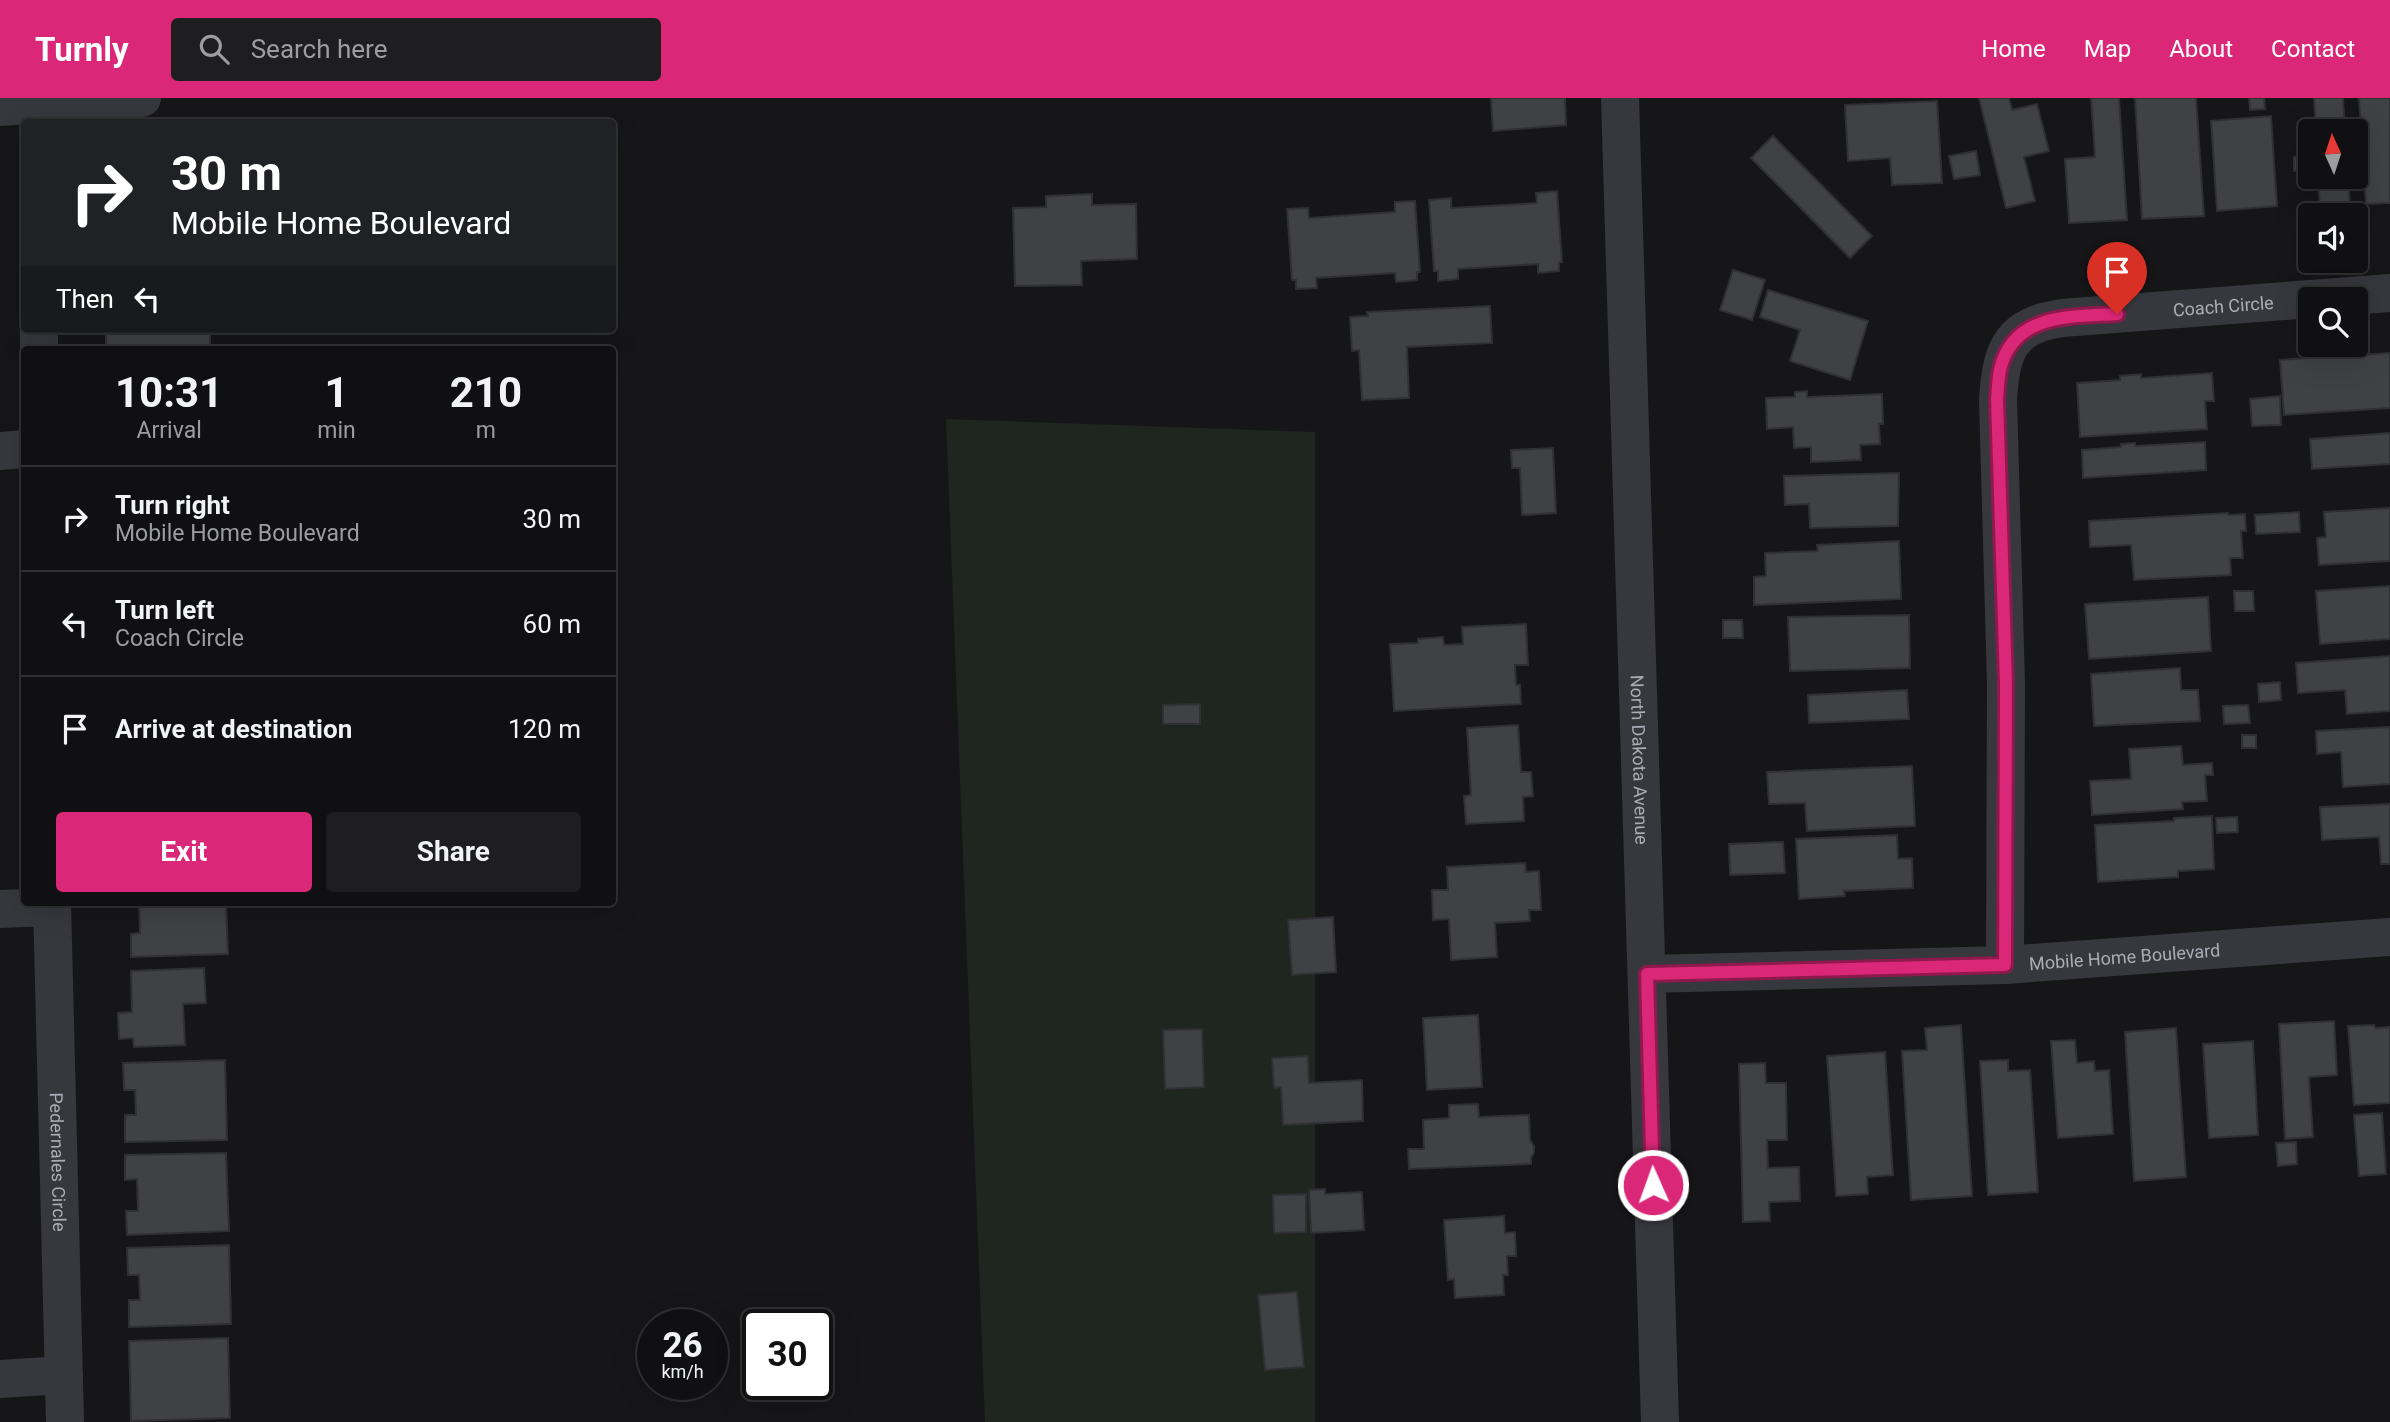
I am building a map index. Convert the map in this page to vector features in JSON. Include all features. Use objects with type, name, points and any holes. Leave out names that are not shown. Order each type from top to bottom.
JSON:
[{"type":"street","points":[[22,111],[142,98]]},
{"type":"street","name":"North Dakota Avenue","points":[[1620,98],[1660,1422]]},
{"type":"street","name":"Coach Circle","points":[[2368,295],[2390,293]]},
{"type":"street","name":"Coach Circle","points":[[2005,965],[2006,684],[1997,399],[2000,367],[2012,341],[2033,325],[2062,318],[2298,300]]},
{"type":"street","points":[[0,450],[21,449]]},
{"type":"street","points":[[0,909],[39,906]]},
{"type":"street","name":"Pedernales Circle","points":[[52,906],[65,1422]]},
{"type":"street","name":"Mobile Home Boulevard","points":[[1647,974],[2005,965],[2390,937]]},
{"type":"street","points":[[0,1379],[64,1375]]},
{"type":"shaded area","points":[[946,419],[1315,432],[1315,1422],[985,1422]]},
{"type":"building","points":[[1491,98],[1565,98],[1566,125],[1493,131]]},
{"type":"building","points":[[1979,98],[2009,98],[2012,110],[2037,104],[2049,151],[2024,157],[2035,201],[2006,208]]},
{"type":"building","points":[[2091,98],[2119,98],[2127,220],[2069,223],[2065,159],[2095,157]]},
{"type":"building","points":[[2135,98],[2196,98],[2204,216],[2142,219]]},
{"type":"building","points":[[2249,98],[2264,98],[2265,109],[2250,110]]},
{"type":"building","points":[[2314,98],[2343,98],[2344,119],[2315,119]]},
{"type":"building","points":[[2359,98],[2390,98],[2390,203],[2366,203],[2368,119],[2360,119]]},
{"type":"building","points":[[1937,101],[1942,183],[1892,185],[1890,158],[1848,161],[1845,105]]},
{"type":"building","points":[[2271,116],[2277,206],[2217,211],[2211,121]]},
{"type":"building","points":[[1773,136],[1872,236],[1850,258],[1751,158]]},
{"type":"building","points":[[1976,151],[1980,175],[1954,179],[1949,156]]},
{"type":"building","points":[[2294,157],[2298,157],[2298,171],[2294,171]]},
{"type":"building","points":[[2319,189],[2349,189],[2350,203],[2320,203]]},
{"type":"building","points":[[1557,191],[1562,262],[1559,262],[1559,271],[1538,273],[1538,264],[1458,269],[1458,279],[1438,281],[1438,271],[1434,271],[1429,200],[1451,198],[1451,208],[1537,203],[1536,193]]},
{"type":"building","points":[[1092,194],[1092,205],[1136,204],[1137,259],[1081,261],[1082,285],[1015,286],[1013,208],[1046,207],[1046,196]]},
{"type":"building","points":[[1415,201],[1420,272],[1417,272],[1417,280],[1396,282],[1395,273],[1316,278],[1317,288],[1296,289],[1296,280],[1292,280],[1287,209],[1308,208],[1309,218],[1395,212],[1395,202]]},
{"type":"building","points":[[1733,270],[1765,280],[1752,320],[1720,310]]},
{"type":"building","points":[[1768,290],[1868,321],[1850,380],[1790,361],[1800,330],[1760,317]]},
{"type":"building","points":[[1490,306],[1492,343],[1407,347],[1409,398],[1362,400],[1359,350],[1352,351],[1350,317],[1368,316],[1367,312]]},
{"type":"building","points":[[106,333],[210,333],[210,346],[106,346]]},
{"type":"building","points":[[2390,353],[2390,408],[2284,415],[2280,360],[2368,357],[2368,354]]},
{"type":"building","points":[[2212,373],[2214,401],[2205,401],[2207,429],[2080,437],[2077,383],[2120,380],[2120,376],[2141,374],[2141,378]]},
{"type":"building","points":[[1807,391],[1807,397],[1882,394],[1883,424],[1879,424],[1880,444],[1860,445],[1861,460],[1811,462],[1811,447],[1794,448],[1793,427],[1767,429],[1766,398],[1795,397],[1795,392]]},
{"type":"building","points":[[2280,396],[2281,425],[2252,426],[2250,399]]},
{"type":"building","points":[[2390,433],[2390,464],[2312,469],[2310,439]]},
{"type":"building","points":[[2205,442],[2206,470],[2083,478],[2082,450],[2121,447],[2121,444],[2135,443],[2135,446]]},
{"type":"building","points":[[1553,448],[1556,513],[1522,515],[1520,468],[1512,468],[1511,450]]},
{"type":"building","points":[[1899,473],[1898,526],[1810,528],[1809,504],[1785,505],[1784,476]]},
{"type":"building","points":[[2390,508],[2390,561],[2319,565],[2317,538],[2326,537],[2324,512]]},
{"type":"building","points":[[2299,512],[2300,532],[2256,534],[2255,515]]},
{"type":"building","points":[[2245,514],[2246,531],[2241,531],[2243,558],[2230,558],[2231,575],[2134,580],[2131,545],[2090,547],[2089,521]]},
{"type":"building","points":[[1899,541],[1901,599],[1754,605],[1754,577],[1766,576],[1765,553],[1818,551],[1817,545]]},
{"type":"building","points":[[2390,586],[2390,639],[2320,644],[2316,591]]},
{"type":"building","points":[[2234,591],[2253,591],[2254,611],[2235,611]]},
{"type":"building","points":[[2208,597],[2211,651],[2089,659],[2085,604]]},
{"type":"building","points":[[1909,615],[1910,668],[1790,671],[1788,617]]},
{"type":"building","points":[[1723,620],[1742,620],[1743,638],[1723,638]]},
{"type":"building","points":[[1526,624],[1528,665],[1515,665],[1521,704],[1394,711],[1390,644],[1418,643],[1418,639],[1443,637],[1444,645],[1463,644],[1462,627]]},
{"type":"building","points":[[2390,656],[2390,711],[2347,714],[2345,690],[2298,693],[2296,663]]},
{"type":"building","points":[[2180,668],[2181,690],[2198,690],[2200,721],[2094,726],[2091,674]]},
{"type":"building","points":[[2280,682],[2281,700],[2259,702],[2258,684]]},
{"type":"building","points":[[1907,690],[1909,719],[1809,723],[1808,695]]},
{"type":"building","points":[[1200,704],[1200,724],[1163,724],[1163,705]]},
{"type":"building","points":[[2248,705],[2250,723],[2224,724],[2223,706]]},
{"type":"building","points":[[1518,725],[1521,772],[1531,772],[1533,796],[1523,797],[1524,821],[1466,824],[1464,796],[1471,795],[1467,728]]},
{"type":"building","points":[[2390,727],[2390,784],[2343,787],[2341,752],[2317,754],[2316,731]]},
{"type":"building","points":[[2242,735],[2256,735],[2256,748],[2242,748]]},
{"type":"building","points":[[2181,746],[2183,765],[2212,763],[2213,775],[2205,775],[2207,801],[2182,802],[2183,809],[2092,815],[2090,781],[2131,779],[2129,749]]},
{"type":"building","points":[[1912,766],[1915,826],[1807,831],[1805,803],[1769,804],[1767,772]]},
{"type":"building","points":[[2390,804],[2390,864],[2381,864],[2379,837],[2322,840],[2320,807]]},
{"type":"building","points":[[2212,816],[2214,869],[2178,871],[2178,877],[2098,882],[2095,825]]},
{"type":"building","points":[[2237,817],[2238,832],[2217,833],[2216,818]]},
{"type":"building","points":[[1897,835],[1898,859],[1912,858],[1913,888],[1844,891],[1845,896],[1799,899],[1796,839]]},
{"type":"building","points":[[1783,842],[1785,873],[1730,875],[1729,844]]},
{"type":"building","points":[[1525,863],[1526,872],[1539,871],[1541,910],[1529,910],[1530,921],[1495,923],[1497,957],[1451,960],[1449,919],[1433,920],[1432,890],[1448,890],[1447,867]]},
{"type":"building","points":[[139,906],[226,906],[228,954],[131,957],[131,934],[140,933]]},
{"type":"building","points":[[1333,917],[1336,972],[1292,975],[1288,920]]},
{"type":"building","points":[[204,968],[206,1003],[183,1004],[185,1045],[134,1047],[133,1038],[119,1039],[118,1013],[132,1012],[131,971]]},
{"type":"building","points":[[1478,1015],[1482,1087],[1427,1090],[1423,1018]]},
{"type":"building","points":[[2334,1021],[2337,1075],[2309,1077],[2313,1137],[2285,1139],[2279,1024]]},
{"type":"building","points":[[1961,1025],[1972,1196],[1911,1200],[1902,1051],[1927,1050],[1925,1028]]},
{"type":"building","points":[[2374,1025],[2375,1028],[2390,1027],[2390,1103],[2354,1105],[2348,1026]]},
{"type":"building","points":[[2176,1028],[2186,1177],[2134,1181],[2125,1032]]},
{"type":"building","points":[[1202,1029],[1204,1087],[1165,1089],[1163,1030]]},
{"type":"building","points":[[2075,1040],[2077,1063],[2094,1061],[2095,1071],[2109,1070],[2113,1134],[2058,1138],[2051,1041]]},
{"type":"building","points":[[2253,1041],[2258,1135],[2209,1138],[2203,1044]]},
{"type":"building","points":[[1885,1052],[1893,1175],[1867,1177],[1868,1194],[1836,1196],[1827,1056]]},
{"type":"building","points":[[1308,1056],[1309,1083],[1362,1080],[1363,1121],[1283,1125],[1281,1087],[1274,1088],[1272,1058]]},
{"type":"building","points":[[225,1060],[227,1140],[125,1142],[125,1115],[136,1115],[135,1090],[124,1090],[123,1063]]},
{"type":"building","points":[[2008,1060],[2008,1071],[2030,1070],[2038,1192],[1988,1195],[1980,1061]]},
{"type":"building","points":[[1765,1063],[1766,1083],[1786,1083],[1787,1140],[1767,1140],[1768,1168],[1799,1167],[1800,1201],[1769,1202],[1770,1221],[1743,1222],[1739,1064]]},
{"type":"building","points":[[1478,1104],[1479,1117],[1529,1115],[1530,1140],[1534,1146],[1531,1164],[1409,1169],[1408,1149],[1424,1149],[1423,1120],[1449,1118],[1449,1105]]},
{"type":"building","points":[[2382,1113],[2386,1174],[2359,1176],[2354,1115]]},
{"type":"building","points":[[2296,1142],[2297,1164],[2278,1166],[2276,1143]]},
{"type":"building","points":[[226,1153],[229,1231],[127,1235],[126,1211],[138,1211],[137,1179],[125,1180],[125,1155]]},
{"type":"building","points":[[1325,1189],[1325,1194],[1362,1192],[1364,1230],[1311,1233],[1309,1190]]},
{"type":"building","points":[[1306,1194],[1306,1232],[1274,1233],[1273,1195]]},
{"type":"building","points":[[1504,1216],[1505,1233],[1515,1232],[1516,1256],[1507,1256],[1508,1275],[1503,1275],[1504,1295],[1455,1298],[1454,1279],[1448,1280],[1444,1220]]},
{"type":"building","points":[[229,1245],[231,1324],[129,1327],[129,1300],[140,1300],[139,1275],[128,1275],[127,1248]]},
{"type":"building","points":[[1297,1292],[1304,1367],[1265,1370],[1258,1295]]},
{"type":"building","points":[[228,1338],[230,1418],[131,1421],[129,1341]]},
{"type":"route","points":[[1653,1185],[1647,974],[2005,965],[2006,684],[1997,399],[2000,367],[2012,341],[2033,325],[2062,318],[2117,314]]}]
